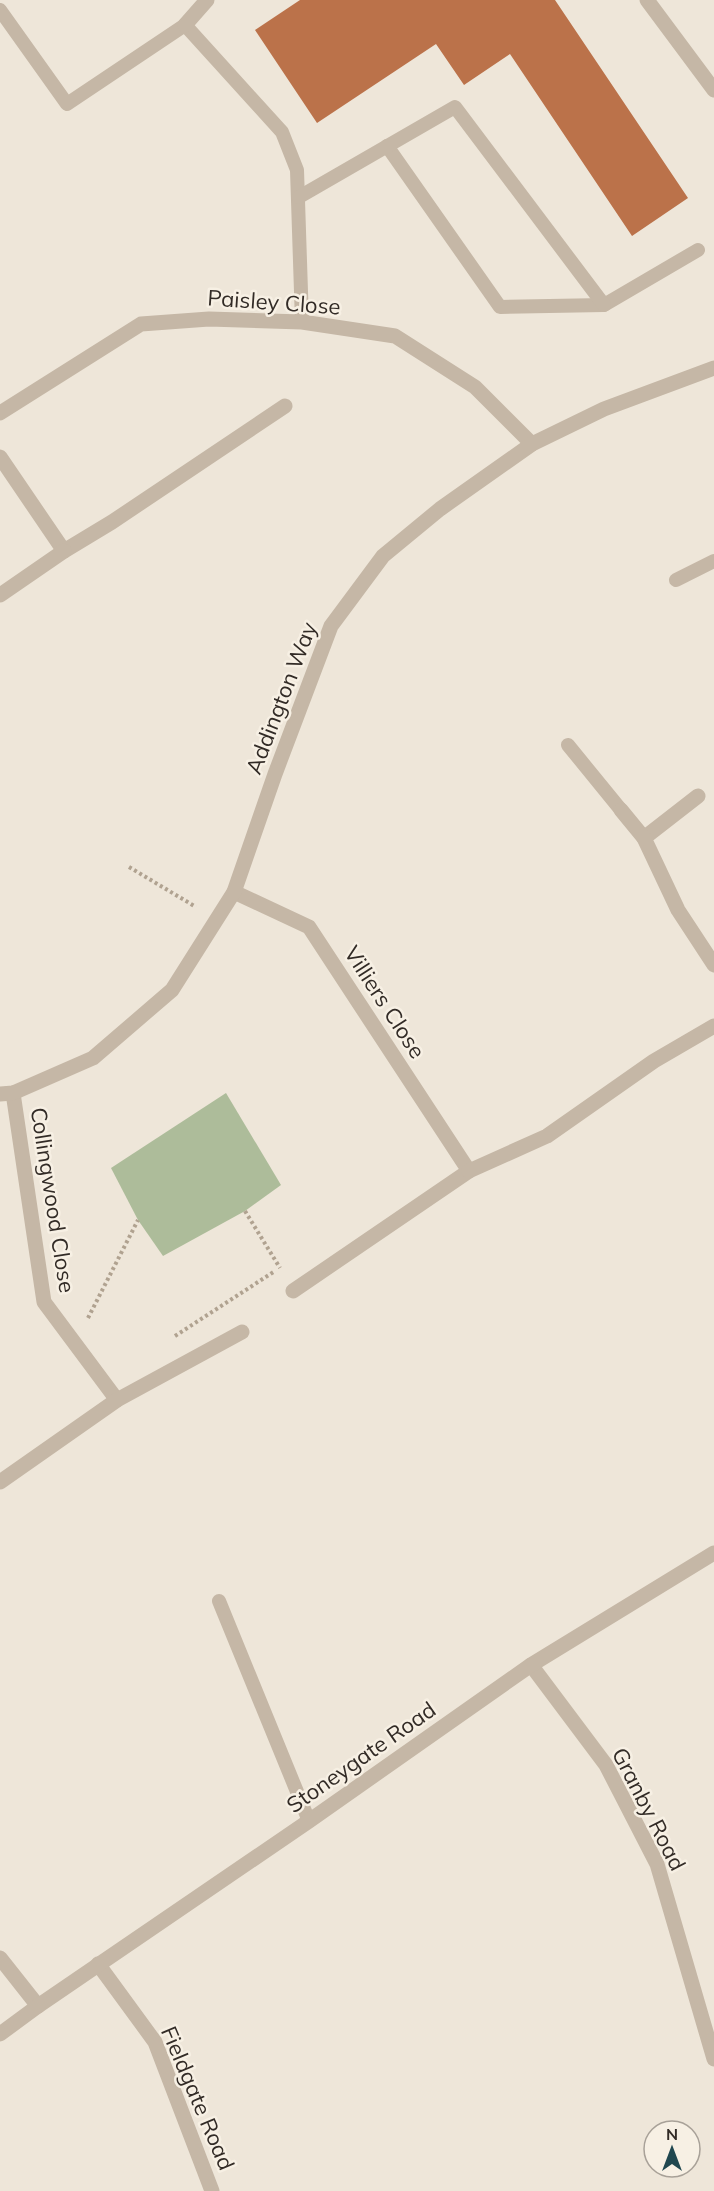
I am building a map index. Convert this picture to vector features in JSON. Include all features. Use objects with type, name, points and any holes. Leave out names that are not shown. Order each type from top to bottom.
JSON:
[{"type":"street","points":[[185,25],[207,0]]},
{"type":"street","points":[[648,0],[714,90]]},
{"type":"street","name":"Paisley Close","points":[[0,413],[141,324],[209,319],[302,322],[395,336],[475,387],[532,444]]},
{"type":"street","name":"Addington Way","points":[[7,1093],[93,1058],[172,990],[234,892],[275,774],[331,626],[383,556],[440,509],[532,444],[604,409],[714,368]]},
{"type":"street","points":[[0,595],[64,550],[112,522],[285,406]]},
{"type":"street","points":[[0,457],[64,550]]},
{"type":"street","points":[[644,838],[698,796]]},
{"type":"street","points":[[621,810],[644,838],[678,910],[714,965]]},
{"type":"street","name":"Villiers Close","points":[[234,892],[309,927],[469,1171]]},
{"type":"street","points":[[293,1291],[469,1171],[547,1136],[654,1061],[714,1026]]},
{"type":"street","name":"Collingwood Close","points":[[7,1093],[44,1302],[117,1400]]},
{"type":"street","points":[[0,1482],[117,1400],[242,1332]]},
{"type":"street","name":"Stoneygate Road","points":[[0,2034],[531,1665],[714,1553]]},
{"type":"street","name":"Granby Road","points":[[531,1665],[606,1765],[657,1864],[714,2059]]},
{"type":"street","points":[[0,1958],[38,2006]]},
{"type":"street","name":"Fieldgate Road","points":[[98,1964],[155,2042],[212,2191]]},
{"type":"lane","points":[[0,10],[67,104],[185,25],[282,132],[297,170],[302,322]]},
{"type":"lane","points":[[299,197],[455,107],[604,305]]},
{"type":"lane","points":[[387,146],[500,306],[604,305],[698,250]]},
{"type":"lane","points":[[676,580],[714,561]]},
{"type":"lane","points":[[568,745],[621,810]]},
{"type":"lane","points":[[219,1601],[309,1821]]},
{"type":"path","points":[[129,867],[217,920]]},
{"type":"path","points":[[245,1211],[280,1268]]},
{"type":"path","points":[[76,1343],[138,1220]]},
{"type":"green space","points":[[226,1093],[281,1185],[245,1211],[163,1256],[138,1220],[111,1168]]},
{"type":"building","points":[[300,0],[555,0],[688,198],[632,236],[510,54],[464,85],[436,44],[317,123],[255,30]]}]
